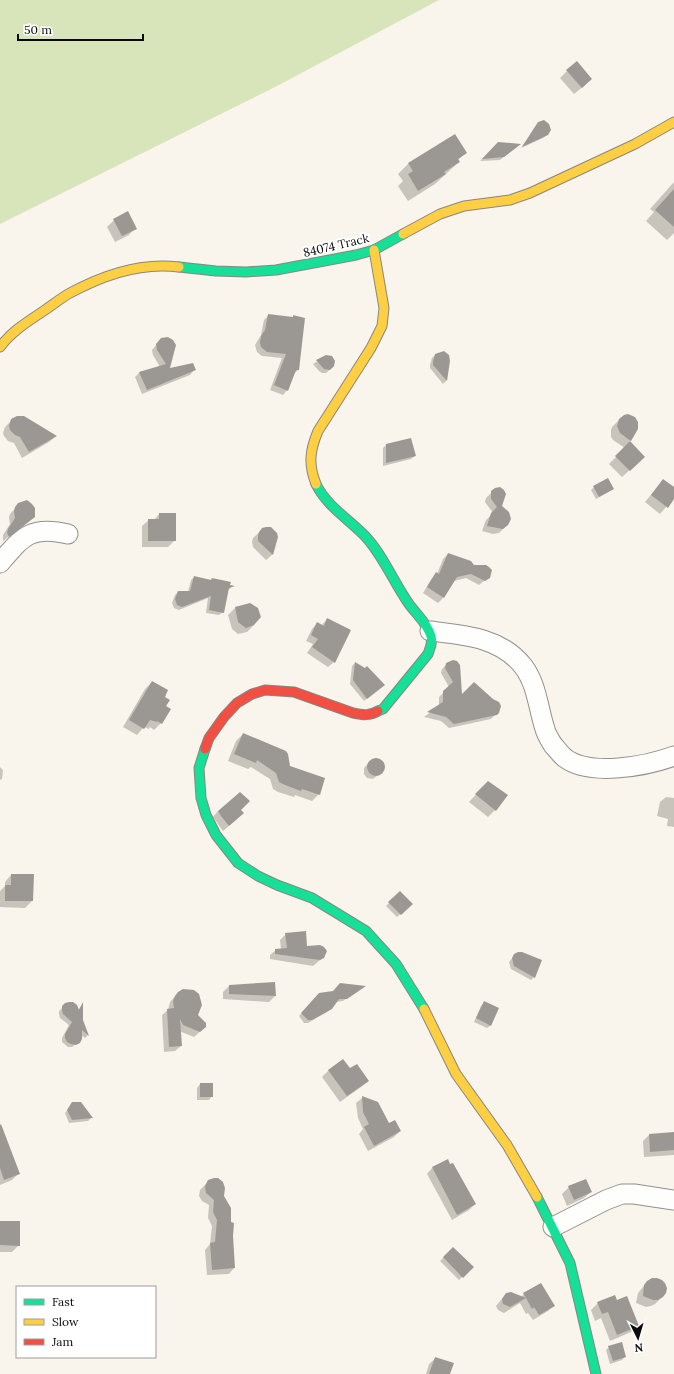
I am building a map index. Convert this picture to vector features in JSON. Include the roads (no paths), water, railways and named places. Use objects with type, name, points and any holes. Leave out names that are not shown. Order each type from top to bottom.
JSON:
[{"type":"street","name":"84074 Track","points":[[0,347],[24,324],[70,292],[107,276],[128,270],[174,266],[223,272],[276,270],[356,255],[374,250],[440,214],[464,206],[510,200],[530,193],[635,144],[674,122]]},
{"type":"street","points":[[374,250],[384,308],[382,326],[371,348],[318,430],[312,446],[312,471],[315,483],[320,493],[365,536],[377,553],[409,604],[430,631],[432,643],[428,654],[382,710],[372,714],[362,715],[353,713],[294,692],[265,690],[252,694],[237,703],[224,717],[210,738],[202,757],[199,768],[201,798],[206,815],[216,836],[238,863],[258,876],[277,885],[312,898],[366,932],[396,964],[419,1000],[456,1074],[507,1145],[553,1227],[570,1263],[596,1374]]},
{"type":"street","points":[[0,563],[17,543],[32,533],[56,531],[68,534]]},
{"type":"street","points":[[430,631],[473,636],[492,642],[507,651],[523,666],[530,677],[545,730],[560,754],[566,759],[575,763],[601,769],[638,765],[674,756]]},
{"type":"street","points":[[553,1227],[606,1200],[622,1194],[634,1194],[674,1200]]}]
